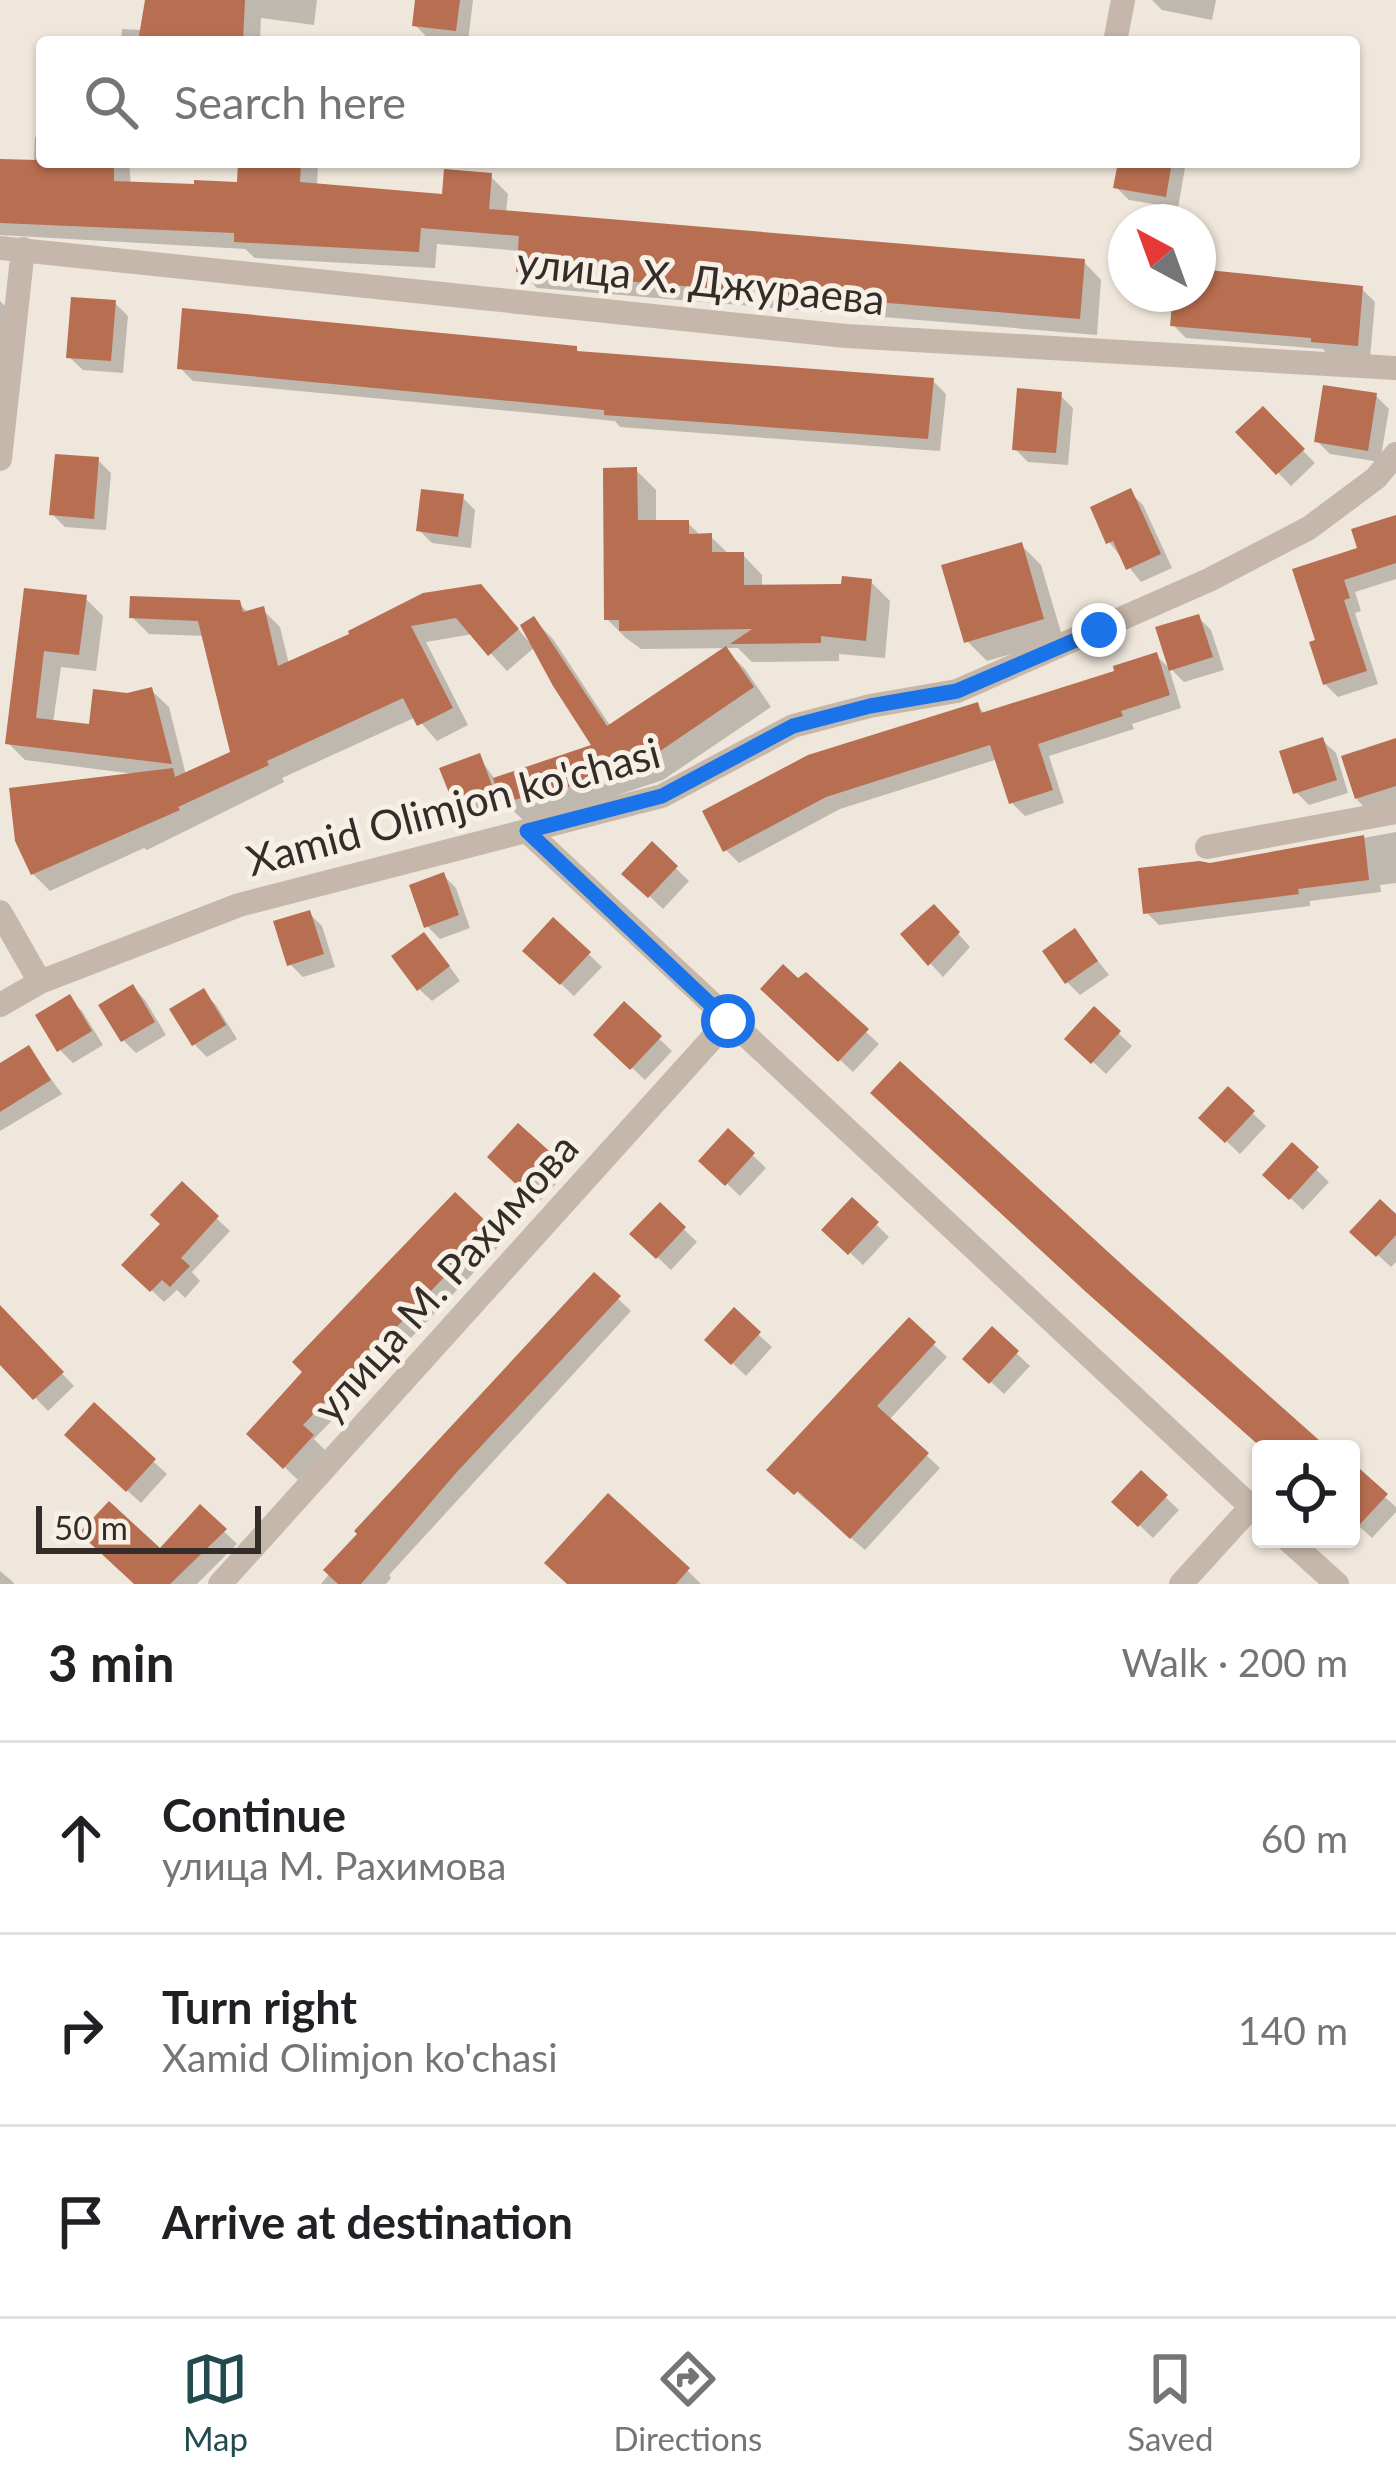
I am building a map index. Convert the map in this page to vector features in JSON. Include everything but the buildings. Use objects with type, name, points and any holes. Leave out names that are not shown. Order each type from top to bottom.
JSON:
[{"type":"street","points":[[1116,36],[1123,0]]},
{"type":"street","points":[[0,459],[11,249]]},
{"type":"street","name":"улица Х. Джураева","points":[[11,249],[846,336],[1396,368]]},
{"type":"street","name":"Xamid Olimjon ko'chasi","points":[[0,1006],[40,982],[239,905],[662,796],[793,726],[957,691],[1099,630],[1310,528],[1376,478],[1396,454]]},
{"type":"street","points":[[1207,847],[1396,812]]},
{"type":"street","points":[[527,831],[1252,1507]]},
{"type":"street","points":[[0,912],[40,982]]},
{"type":"street","name":"улица М. Рахимова","points":[[220,1584],[728,1021]]},
{"type":"street","points":[[1181,1584],[1252,1515]]},
{"type":"street","points":[[1297,1548],[1337,1584]]},
{"type":"route","points":[[728,1021],[527,831],[662,796],[793,726],[957,691],[1099,630]]}]
